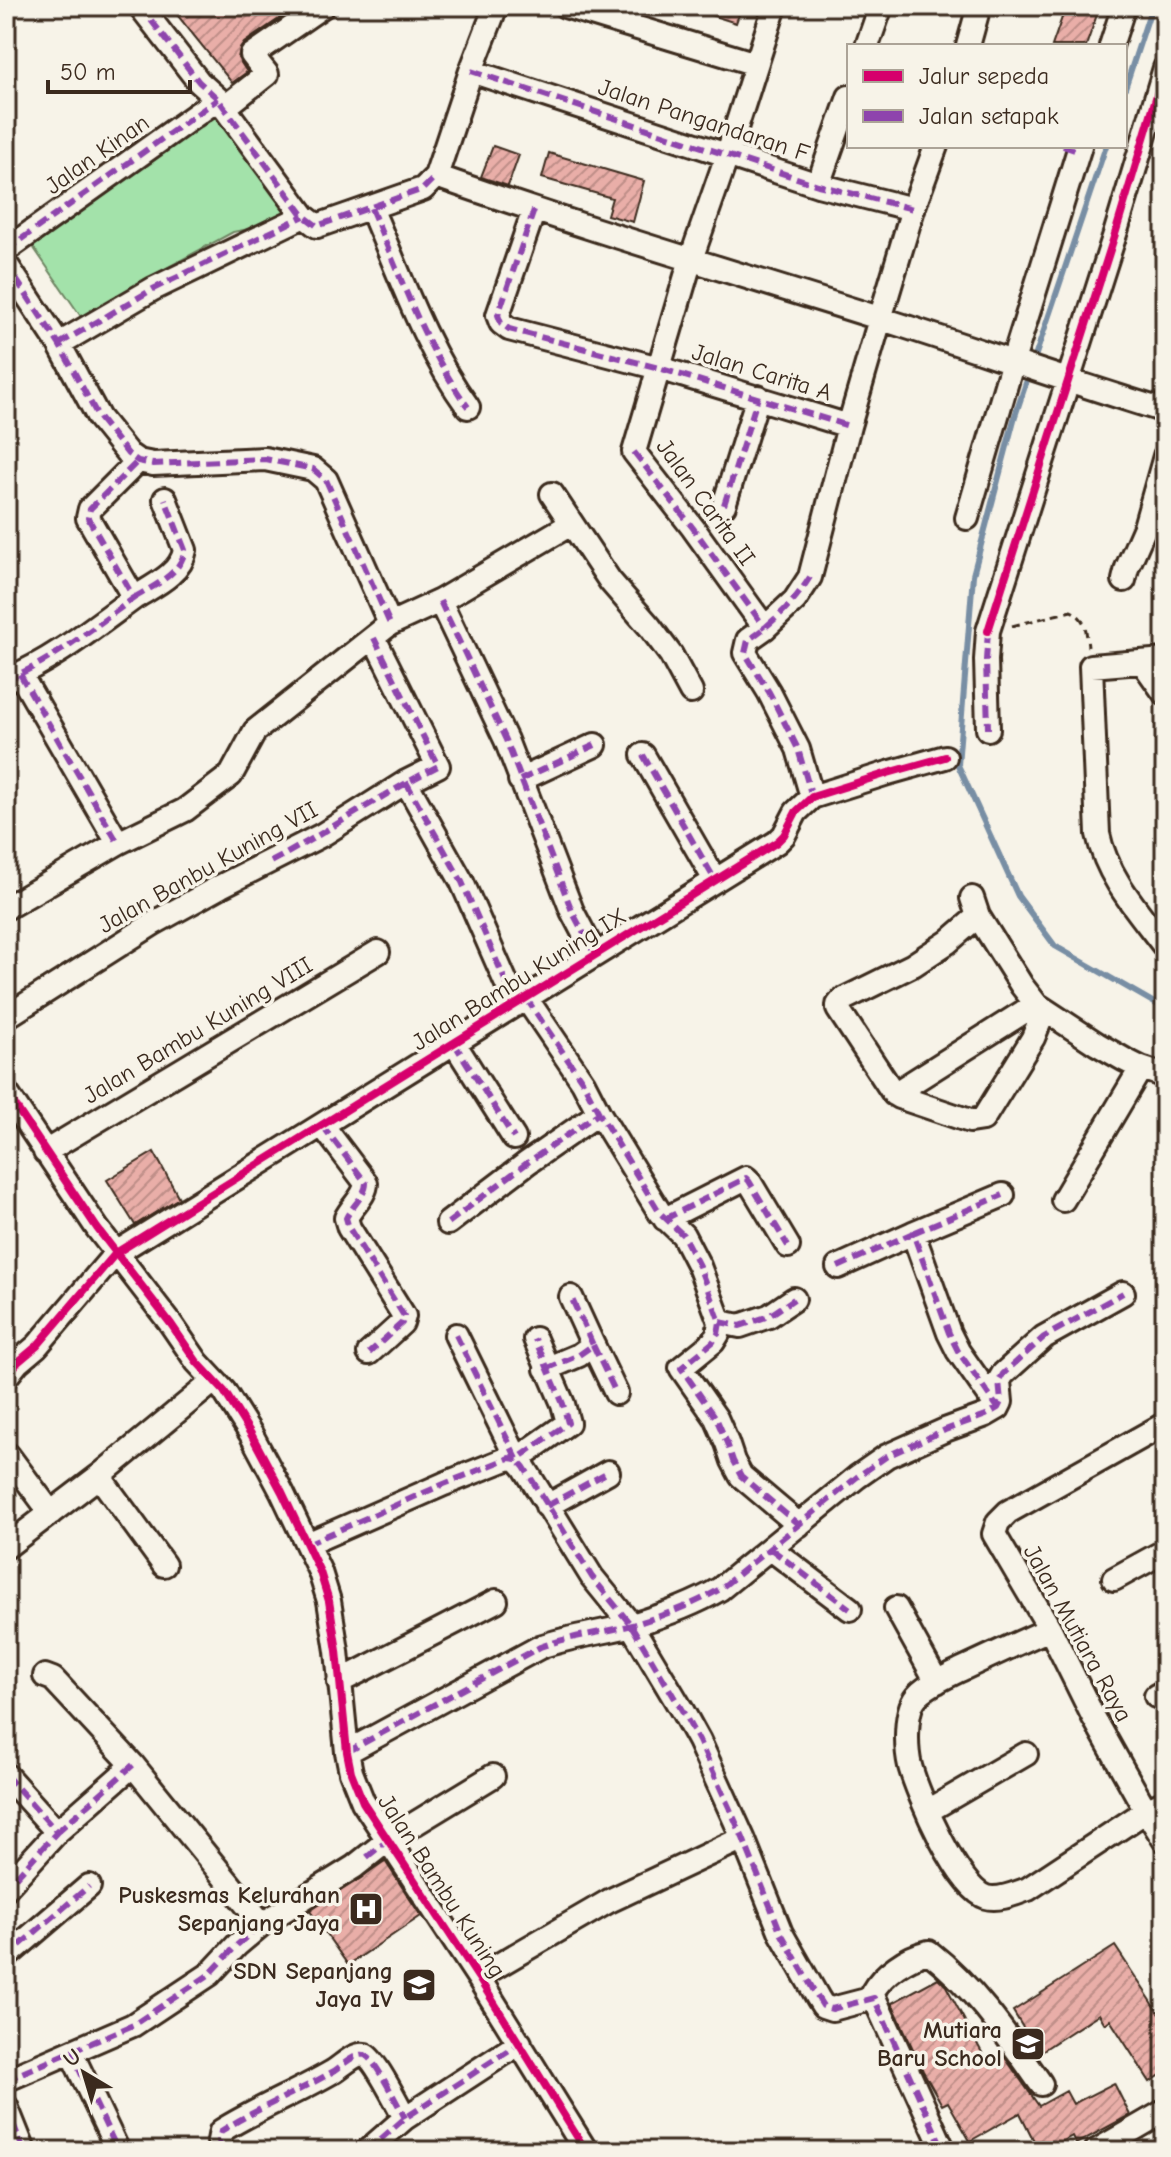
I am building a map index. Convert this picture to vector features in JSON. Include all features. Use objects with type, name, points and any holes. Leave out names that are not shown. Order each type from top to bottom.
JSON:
[{"type":"street","points":[[140,6],[199,82],[221,104],[304,216],[317,226],[423,189],[436,176],[476,73],[496,6]]},
{"type":"street","name":"Jalan Kinan","points":[[6,250],[267,74],[252,55],[323,6]]},
{"type":"street","points":[[565,6],[601,12],[756,64]]},
{"type":"street","name":"Jalan Carita II","points":[[765,628],[634,452],[691,259],[775,6]]},
{"type":"street","points":[[868,44],[881,6]]},
{"type":"street","points":[[969,44],[979,6]]},
{"type":"street","points":[[1112,44],[1124,6]]},
{"type":"street","points":[[988,729],[988,631],[1057,378],[1116,231],[1165,68]]},
{"type":"street","name":"Jalan Pangandaran F","points":[[476,73],[818,185],[913,209]]},
{"type":"street","points":[[818,185],[847,103]]},
{"type":"street","points":[[935,148],[913,209],[880,319],[810,577],[795,600],[748,640],[745,653],[798,749],[812,797],[945,757]]},
{"type":"street","points":[[967,518],[1019,363],[1074,148]]},
{"type":"street","points":[[436,176],[1165,411]]},
{"type":"street","points":[[371,208],[428,340],[468,407]]},
{"type":"street","name":"Jalan Carita A","points":[[534,210],[498,315],[501,323],[509,329],[659,368],[849,426]]},
{"type":"street","points":[[59,344],[153,289],[304,216]]},
{"type":"street","points":[[6,264],[59,344],[99,418],[128,454],[138,461],[153,464],[265,459],[313,469],[326,480],[382,631]]},
{"type":"street","points":[[724,505],[758,397]]},
{"type":"street","points":[[1124,580],[1127,568],[1155,531],[1165,456]]},
{"type":"street","points":[[134,598],[88,518],[90,509],[138,461]]},
{"type":"street","points":[[552,494],[610,581],[671,655],[691,692]]},
{"type":"street","points":[[118,843],[13,677],[72,643],[169,575],[183,559],[185,550],[165,499]]},
{"type":"street","points":[[6,908],[118,843],[185,810],[231,775],[255,731],[382,631],[440,601],[571,524]]},
{"type":"street","points":[[440,601],[506,740],[572,911],[595,955]]},
{"type":"street","name":"Jalan Banbu Kuning VII","points":[[6,1017],[154,923],[322,835],[406,782],[438,766],[382,631]]},
{"type":"street","points":[[1165,694],[1154,662],[1091,666],[1098,834],[1102,854],[1128,897],[1165,947]]},
{"type":"street","points":[[520,780],[595,745]]},
{"type":"street","points":[[643,755],[715,880]]},
{"type":"street","points":[[406,782],[462,882],[521,1002],[583,1082],[665,1219],[683,1235],[699,1266],[720,1322],[713,1342],[681,1368],[716,1418],[741,1476],[799,1525]]},
{"type":"street","name":"Jalan Bambu Kuning IX","points":[[10,1361],[37,1346],[116,1253],[777,842],[796,812],[812,797]]},
{"type":"street","points":[[1040,1007],[1026,1050],[983,1119],[970,1121],[894,1094],[838,1009],[842,1000],[913,965],[948,942],[975,907],[1022,986],[1040,1007],[1097,1044],[1141,1068],[1165,1076]]},
{"type":"street","name":"Jalan Bambu Kuning VIII","points":[[45,1152],[378,952]]},
{"type":"street","points":[[894,1094],[1040,1007]]},
{"type":"street","points":[[454,1043],[514,1138]]},
{"type":"street","points":[[1063,1200],[1141,1068]]},
{"type":"street","name":"Jalan Bambu Kuning","points":[[9,1105],[197,1362],[224,1391],[251,1434],[307,1544],[329,1601],[347,1752],[363,1802],[478,1977],[586,2151]]},
{"type":"street","points":[[448,1223],[599,1113]]},
{"type":"street","points":[[322,1125],[366,1183],[366,1188],[346,1218],[349,1228],[404,1316],[402,1323],[369,1353]]},
{"type":"street","points":[[665,1219],[746,1178],[788,1246]]},
{"type":"street","points":[[838,1267],[1003,1195]]},
{"type":"street","points":[[913,1233],[949,1333],[998,1408]]},
{"type":"street","points":[[347,1752],[540,1647],[562,1639],[631,1625],[697,1602],[720,1589],[887,1456],[998,1408],[1001,1402],[999,1381],[1003,1374],[1044,1337],[1123,1293]]},
{"type":"street","points":[[571,1297],[616,1393]]},
{"type":"street","points":[[720,1322],[740,1326],[769,1316],[794,1299]]},
{"type":"street","points":[[456,1335],[517,1459],[592,1577],[631,1625],[699,1741],[781,1933],[823,2006],[832,2009],[874,1998]]},
{"type":"street","points":[[307,1544],[444,1484],[509,1458],[517,1459],[568,1423],[535,1339]]},
{"type":"street","points":[[546,1369],[579,1355],[593,1345]]},
{"type":"street","points":[[6,1547],[99,1476],[214,1381]]},
{"type":"street","name":"Jalan Mutiara Raya","points":[[1165,1424],[1008,1512],[998,1522],[994,1534],[1050,1629],[1075,1683],[1156,1807],[1165,1841]]},
{"type":"street","points":[[8,1455],[51,1513]]},
{"type":"street","points":[[547,1506],[608,1472]]},
{"type":"street","points":[[99,1476],[164,1565]]},
{"type":"street","points":[[771,1549],[850,1609]]},
{"type":"street","points":[[1114,1579],[1165,1551]]},
{"type":"street","points":[[339,1682],[496,1601]]},
{"type":"street","points":[[896,1608],[937,1682]]},
{"type":"street","points":[[1050,1629],[937,1682],[916,1696],[909,1714],[907,1739],[910,1765],[951,1859],[977,1892],[995,1898],[1028,1889],[1156,1807]]},
{"type":"street","points":[[45,1676],[53,1679],[133,1765],[262,1924]]},
{"type":"street","points":[[928,1811],[1026,1754]]},
{"type":"street","points":[[6,1888],[57,1832],[133,1765]]},
{"type":"street","points":[[6,1775],[57,1832]]},
{"type":"street","points":[[6,2080],[133,2025],[210,1974],[262,1924],[354,1867],[388,1840],[493,1776]]},
{"type":"street","points":[[478,1977],[609,1901],[743,1838]]},
{"type":"street","points":[[6,1957],[89,1886]]},
{"type":"street","points":[[944,2151],[872,1993],[878,1983],[912,1956],[929,1952],[954,1972],[1041,2084]]},
{"type":"street","points":[[367,2151],[405,2118],[520,2043]]},
{"type":"street","points":[[71,2052],[118,2151]]},
{"type":"street","points":[[223,2151],[219,2141],[221,2131],[333,2072],[358,2055],[371,2060],[405,2118]]},
{"type":"street","points":[[6,2106],[24,2151]]},
{"type":"street","points":[[1096,2151],[1165,2111]]},
{"type":"path","points":[[988,631],[1071,611],[1085,623],[1091,666]]},
{"type":"green space","points":[[217,104],[296,220],[233,232],[157,273],[84,321],[27,238]]},
{"type":"building","points":[[170,6],[279,6],[286,14],[244,43],[238,58],[247,72],[232,83]]},
{"type":"building","points":[[693,6],[742,6],[736,23],[692,9]]},
{"type":"building","points":[[1066,6],[1100,6],[1087,44],[1053,44]]},
{"type":"building","points":[[493,146],[519,155],[508,186],[481,177]]},
{"type":"building","points":[[549,153],[644,181],[633,222],[607,215],[612,198],[542,178]]},
{"type":"building","points":[[154,1152],[179,1198],[135,1225],[107,1180]]},
{"type":"building","name":"Puskesmas Kelurahan Sepanjang Jaya","points":[[385,1861],[421,1916],[348,1965],[310,1911]]},
{"type":"building","points":[[1115,1946],[1165,2022],[1165,2072],[1150,2082],[1110,2020],[1105,2024],[1099,2014],[1037,2054],[1013,2011]]},
{"type":"building","points":[[938,1978],[946,1986],[986,2060],[1001,2052],[1039,2106],[1066,2091],[1073,2104],[1114,2083],[1130,2115],[1076,2144],[1072,2136],[1044,2151],[1039,2151],[1020,2113],[970,2141],[948,2102],[942,2105],[892,2003]]},
{"type":"waterway","points":[[1127,82],[1152,6]]},
{"type":"waterway","points":[[1033,363],[1105,148]]},
{"type":"waterway","points":[[1029,374],[973,575],[958,765],[1018,896],[1055,946],[1165,1009]]},
{"type":"marked path","points":[[140,6],[199,82],[218,99],[304,216],[317,226],[423,189],[436,176]]},
{"type":"marked path","points":[[471,71],[818,185],[913,209]]},
{"type":"marked path","points":[[6,250],[218,99]]},
{"type":"marked path","points":[[1069,148],[1078,151]]},
{"type":"marked path","points":[[371,208],[426,336],[468,407]]},
{"type":"marked path","points":[[534,210],[498,315],[501,323],[509,329],[659,368],[849,426]]},
{"type":"marked path","points":[[59,344],[153,289],[304,216]]},
{"type":"marked path","points":[[6,264],[59,344],[99,418],[128,454],[138,461],[153,464],[265,459],[313,469],[326,480],[390,624]]},
{"type":"marked path","points":[[724,505],[758,397]]},
{"type":"marked path","points":[[634,452],[765,628]]},
{"type":"marked path","points":[[6,680],[56,654],[134,598],[88,518],[90,509],[138,461]]},
{"type":"marked path","points":[[134,598],[172,573],[185,550],[165,499]]},
{"type":"marked path","points":[[810,577],[782,612],[748,640],[745,653],[798,749],[812,797]]},
{"type":"marked path","points":[[440,601],[506,740],[572,911],[595,955],[599,953]]},
{"type":"marked path","points":[[988,631],[988,729]]},
{"type":"marked path","points":[[271,862],[438,766],[374,638]]},
{"type":"marked path","points":[[20,674],[118,843]]},
{"type":"marked path","points":[[520,780],[595,745]]},
{"type":"marked path","points":[[643,755],[715,880]]},
{"type":"marked path","points":[[406,782],[462,882],[516,1005]]},
{"type":"marked path","points":[[526,998],[583,1082],[599,1113]]},
{"type":"marked path","points":[[454,1043],[514,1138]]},
{"type":"marked path","points":[[448,1223],[599,1113],[660,1213],[683,1235],[699,1266],[720,1322],[713,1342],[681,1368],[716,1418],[741,1476],[799,1525]]},
{"type":"marked path","points":[[322,1125],[366,1183],[346,1218],[349,1228],[404,1316],[402,1323],[369,1353]]},
{"type":"marked path","points":[[665,1219],[746,1178],[788,1246]]},
{"type":"marked path","points":[[913,1233],[1003,1195]]},
{"type":"marked path","points":[[838,1267],[913,1233],[949,1333],[998,1408]]},
{"type":"marked path","points":[[347,1752],[540,1647],[643,1622],[720,1589],[887,1456],[998,1408],[1001,1402],[999,1381],[1003,1374],[1044,1337],[1123,1293]]},
{"type":"marked path","points":[[546,1369],[579,1355],[593,1345],[571,1297]]},
{"type":"marked path","points":[[720,1322],[740,1326],[769,1316],[794,1299]]},
{"type":"marked path","points":[[456,1335],[517,1459],[592,1577],[631,1625],[699,1741],[781,1933],[818,1998],[823,2006],[832,2009],[874,1998],[944,2151]]},
{"type":"marked path","points":[[307,1544],[444,1484],[509,1458],[517,1459],[568,1423],[535,1339]]},
{"type":"marked path","points":[[593,1345],[616,1393]]},
{"type":"marked path","points":[[547,1506],[608,1472]]},
{"type":"marked path","points":[[771,1549],[850,1609]]},
{"type":"marked path","points":[[57,1832],[133,1765]]},
{"type":"marked path","points":[[6,1775],[57,1832],[6,1888]]},
{"type":"marked path","points":[[367,1857],[388,1840]]},
{"type":"marked path","points":[[6,1957],[89,1886]]},
{"type":"marked path","points":[[6,2080],[133,2025],[210,1974],[262,1924]]},
{"type":"marked path","points":[[367,2151],[405,2118],[520,2043]]},
{"type":"marked path","points":[[71,2052],[118,2151]]},
{"type":"marked path","points":[[223,2151],[219,2141],[221,2131],[361,2055],[375,2065],[405,2118]]},
{"type":"marked path","points":[[6,2106],[24,2151]]},
{"type":"cycle path","points":[[988,631],[1165,68]]},
{"type":"cycle path","points":[[6,1377],[37,1346],[116,1253],[777,842],[796,812],[812,797],[945,757]]},
{"type":"cycle path","points":[[6,1092],[97,1228],[197,1362],[224,1391],[251,1434],[320,1572],[329,1601],[347,1752],[363,1802],[478,1977],[586,2151]]},
{"type":"place","name":"Puskesmas Kelurahan Sepanjang Jaya","points":[[366,1909]]},
{"type":"place","name":"SDN Sepanjang Jaya IV","points":[[419,1985]]},
{"type":"place","name":"Mutiara Baru School","points":[[1028,2044]]}]
